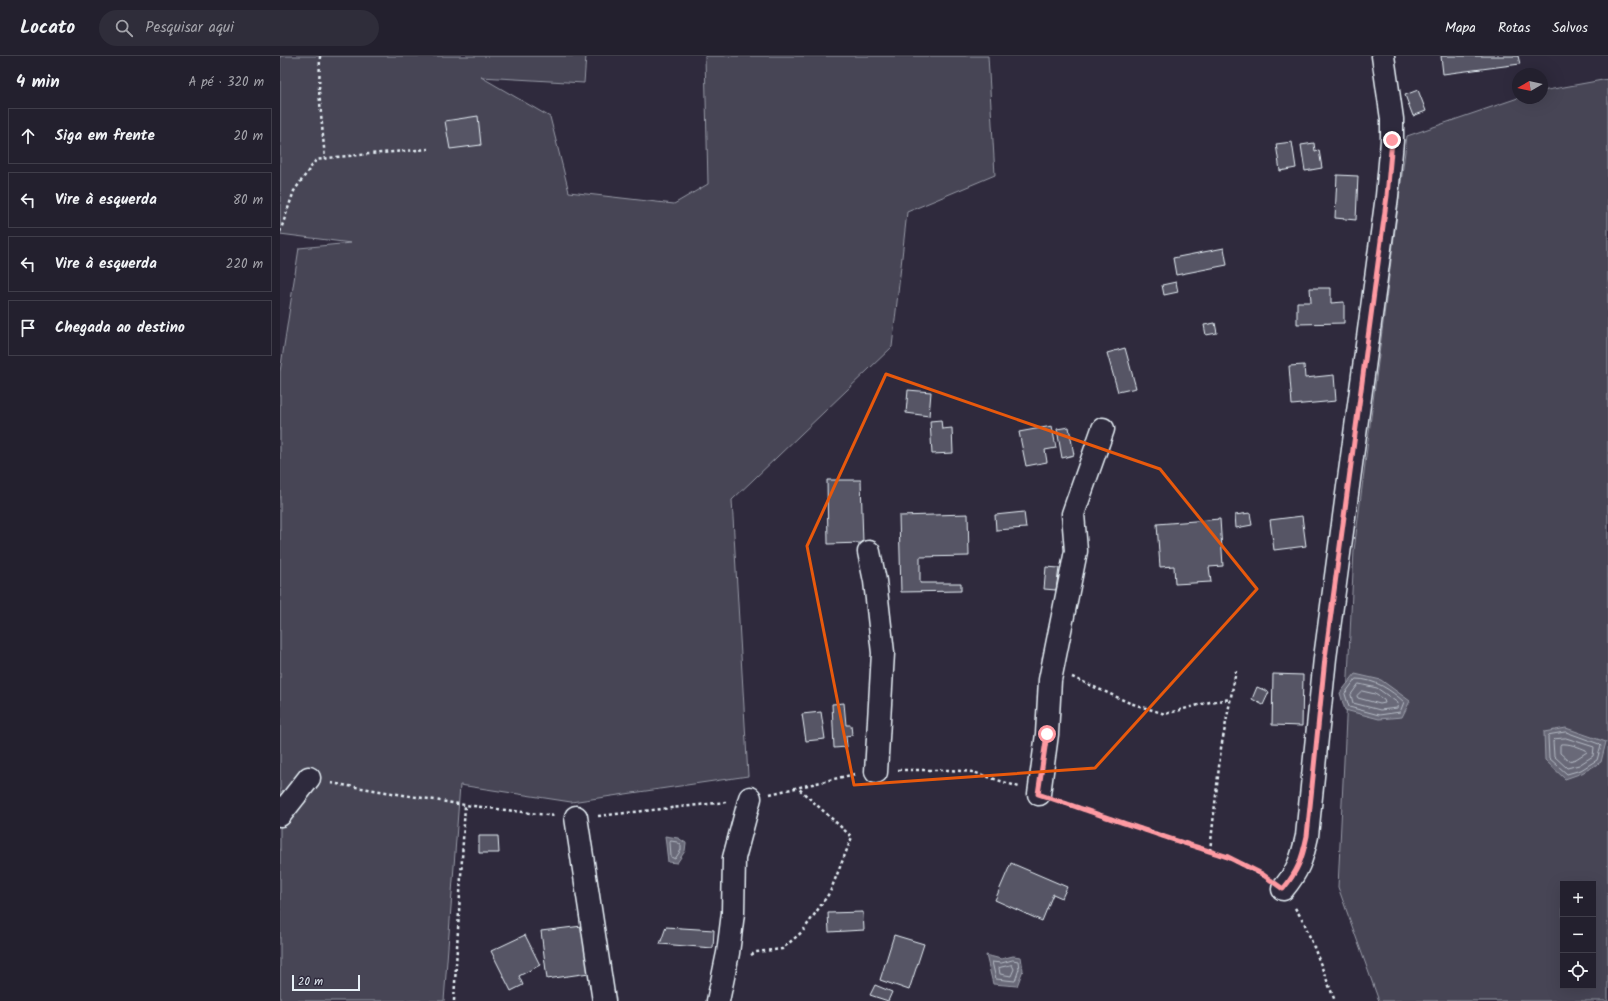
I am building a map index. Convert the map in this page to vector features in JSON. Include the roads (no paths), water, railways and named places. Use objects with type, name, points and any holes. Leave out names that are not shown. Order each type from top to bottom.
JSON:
[{"type":"street","points":[[1283,889],[1294,876],[1302,859],[1307,836],[1325,658],[1387,196],[1392,140],[1392,119],[1383,56]]},
{"type":"street","points":[[1038,794],[1047,734],[1050,680],[1076,551],[1073,514],[1103,429]]},
{"type":"street","points":[[869,552],[875,581],[883,653],[876,772]]},
{"type":"street","points":[[280,815],[309,778]]},
{"type":"street","points":[[718,1001],[726,964],[733,913],[734,858],[750,798]]},
{"type":"street","points":[[576,818],[604,1001]]},
{"type":"water","points":[[1355,674],[1381,680],[1410,701],[1402,717],[1379,719],[1345,710],[1340,693]]},
{"type":"water","points":[[1566,728],[1606,742],[1601,762],[1582,773],[1565,779],[1545,760],[1544,732]]},
{"type":"water","points":[[665,836],[678,838],[686,843],[685,851],[677,863],[668,862]]},
{"type":"water","points":[[986,955],[1001,959],[1013,956],[1021,957],[1023,970],[1017,986],[993,984]]}]
